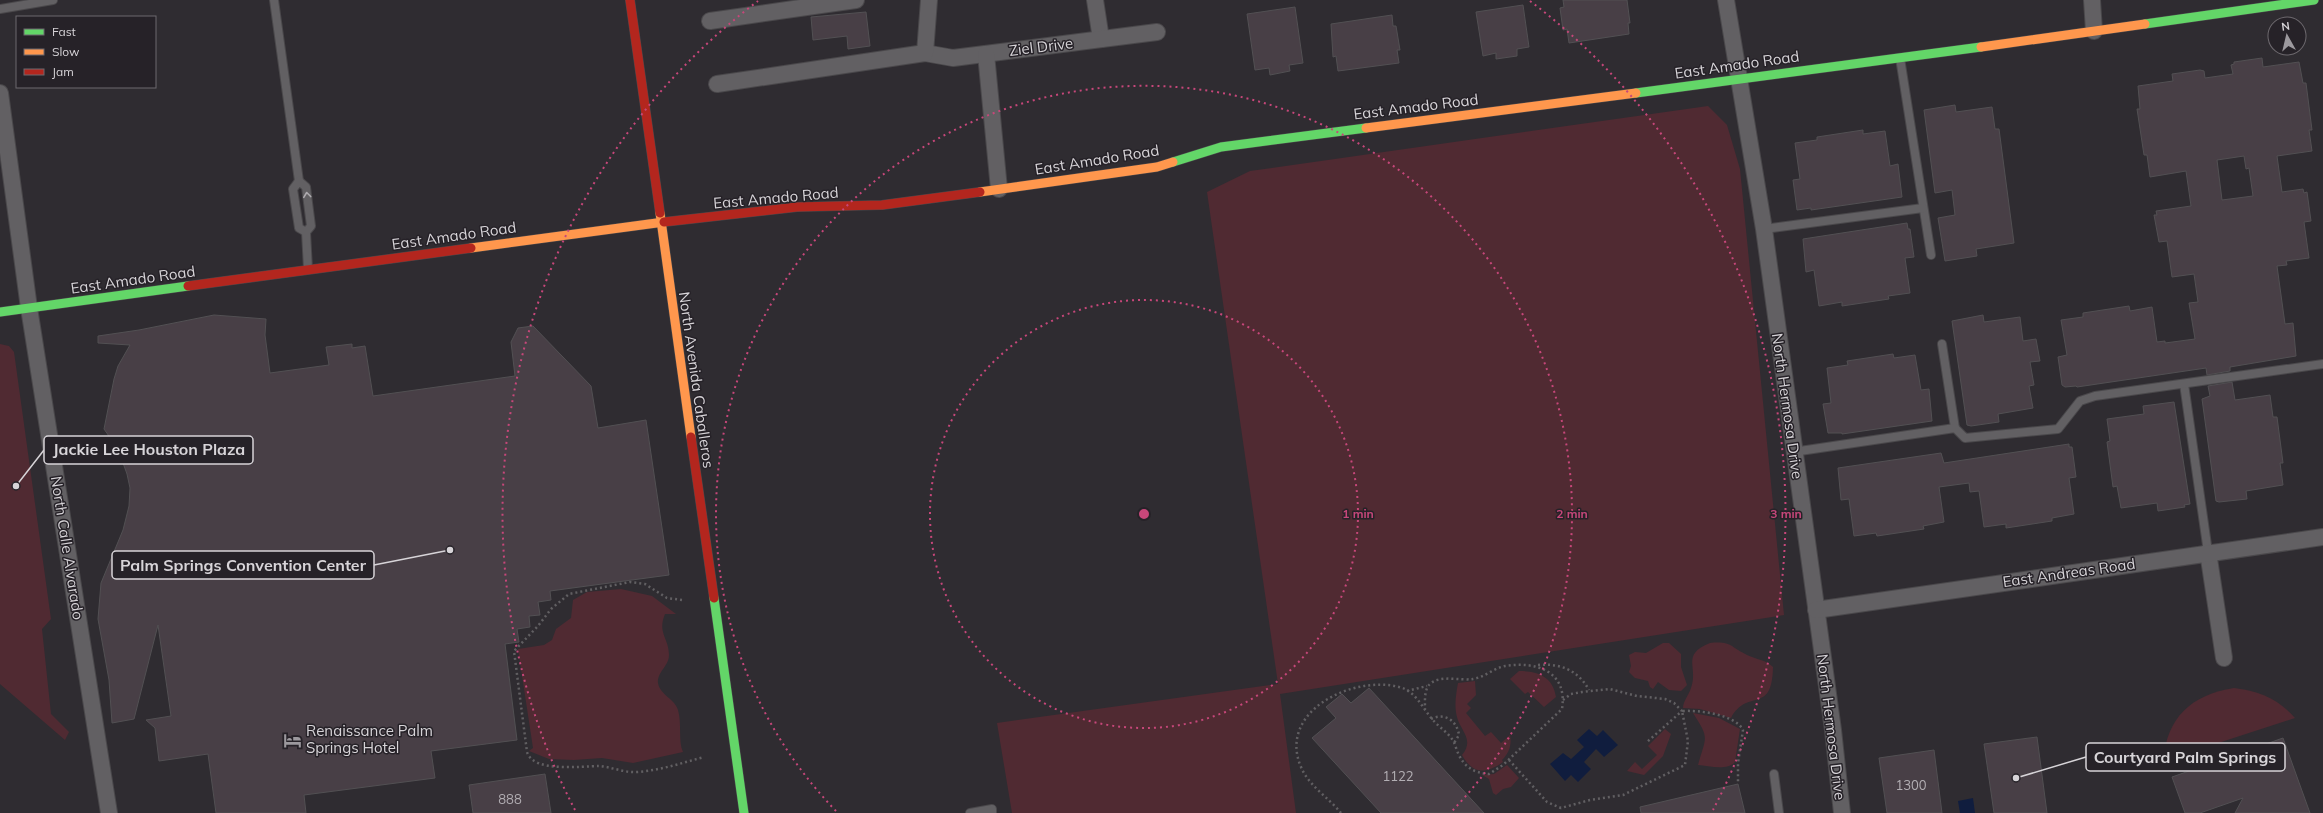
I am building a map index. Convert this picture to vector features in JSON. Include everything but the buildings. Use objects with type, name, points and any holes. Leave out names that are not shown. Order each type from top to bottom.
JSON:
[{"type":"street","name":"North Avenida Caballeros","points":[[630,0],[744,813]]},
{"type":"street","points":[[710,20],[856,0]]},
{"type":"street","points":[[925,53],[929,0]]},
{"type":"street","points":[[1095,0],[1101,39]]},
{"type":"street","name":"North Hermosa Drive","points":[[1726,0],[1764,229],[1793,452],[1833,730],[1842,813]]},
{"type":"street","points":[[2092,0],[2094,31]]},
{"type":"street","name":"East Amado Road","points":[[0,312],[660,222],[797,207],[882,205],[1156,167],[1221,147],[1900,58],[2314,0]]},
{"type":"street","name":"Ziel Drive","points":[[717,84],[925,53],[953,58],[1157,32]]},
{"type":"street","points":[[986,54],[999,189]]},
{"type":"street","name":"North Calle Alvarado","points":[[0,93],[29,308],[109,813]]},
{"type":"street","name":"East Andreas Road","points":[[1816,610],[2208,552],[2323,538]]},
{"type":"street","points":[[2208,552],[2224,658]]},
{"type":"lane","points":[[0,9],[52,0]]},
{"type":"lane","points":[[274,0],[300,181],[306,187],[311,226],[306,232],[308,270]]},
{"type":"lane","points":[[1900,58],[1931,255]]},
{"type":"lane","points":[[300,181],[294,189],[299,228],[306,232]]},
{"type":"lane","points":[[1764,229],[1924,208]]},
{"type":"lane","points":[[1942,344],[1955,428],[1965,438],[2058,429],[2067,421],[2080,401],[2095,396],[2323,364]]},
{"type":"lane","points":[[2184,384],[2208,552]]},
{"type":"lane","points":[[1793,452],[1955,428]]},
{"type":"lane","points":[[1774,774],[1779,813]]},
{"type":"lane","points":[[970,813],[992,809],[992,813]]},
{"type":"path","points":[[682,600],[667,598],[645,584],[630,582],[569,594],[551,609],[538,626],[514,651],[527,752],[528,757],[534,761],[552,766],[599,766],[626,772],[658,770],[704,757]]},
{"type":"path","points":[[1407,691],[1427,686],[1438,680],[1476,678],[1504,667],[1547,664],[1569,669],[1579,675],[1589,690]]},
{"type":"path","points":[[1341,813],[1301,768],[1297,744],[1300,726],[1313,710],[1338,692],[1347,689],[1372,684],[1400,687],[1419,700],[1432,719],[1454,743],[1462,760],[1475,772],[1489,774],[1497,771],[1562,709],[1563,700],[1558,682],[1548,671],[1533,665]]},
{"type":"path","points":[[1425,709],[1427,686]]},
{"type":"path","points":[[1509,760],[1553,806],[1567,808],[1590,800],[1623,795],[1685,765],[1688,741],[1682,711],[1674,703],[1666,699],[1637,696],[1610,689],[1589,690],[1571,694],[1563,700]]},
{"type":"path","points":[[1648,742],[1682,711],[1702,712],[1716,715],[1741,727],[1743,730],[1738,763],[1738,784]]},
{"type":"path","points":[[1432,719],[1440,716],[1446,717],[1455,724],[1459,735],[1454,743]]},
{"type":"shaded area","points":[[1708,106],[1727,125],[1740,169],[1784,615],[1280,694],[1296,813],[1012,813],[997,723],[1278,684],[1207,192],[1250,171]]},
{"type":"shaded area","points":[[0,344],[9,346],[14,352],[51,619],[42,629],[51,714],[69,732],[65,740],[0,684]]},
{"type":"shaded area","points":[[621,589],[652,596],[676,614],[665,614],[663,621],[662,626],[669,655],[667,662],[659,676],[658,683],[659,687],[674,703],[678,710],[683,752],[633,763],[602,758],[574,760],[549,759],[529,751],[533,748],[518,649],[544,645],[552,640],[556,629],[571,618],[573,600],[587,592]]},
{"type":"shaded area","points":[[1663,643],[1669,643],[1681,654],[1681,667],[1687,685],[1681,691],[1669,690],[1658,682],[1653,689],[1650,687],[1648,681],[1635,678],[1629,672],[1631,666],[1629,655],[1635,652],[1646,653]]},
{"type":"shaded area","points":[[1710,643],[1723,643],[1730,645],[1747,655],[1767,662],[1773,667],[1772,682],[1764,696],[1745,704],[1738,709],[1731,718],[1700,709],[1683,708],[1693,681],[1693,657],[1696,652]]},
{"type":"shaded area","points":[[1519,671],[1532,672],[1543,676],[1551,684],[1556,697],[1544,707],[1528,692],[1525,694],[1510,679]]},
{"type":"shaded area","points":[[1475,681],[1476,695],[1467,704],[1471,708],[1466,713],[1485,736],[1491,732],[1501,743],[1510,735],[1511,739],[1509,749],[1502,760],[1503,762],[1491,769],[1485,770],[1475,769],[1466,762],[1462,755],[1466,750],[1467,740],[1456,713],[1458,683]]},
{"type":"shaded area","points":[[2234,688],[2252,691],[2268,697],[2289,711],[2295,718],[2163,761],[2165,746],[2170,732],[2176,720],[2184,711],[2205,696]]},
{"type":"shaded area","points":[[1693,713],[1719,718],[1740,729],[1735,762],[1732,765],[1718,767],[1698,765],[1705,738],[1702,728]]},
{"type":"shaded area","points":[[1665,729],[1671,734],[1663,756],[1644,775],[1627,771],[1635,762],[1642,769],[1657,755],[1648,746]]},
{"type":"shaded area","points":[[1507,765],[1519,778],[1511,787],[1503,789],[1496,795],[1493,793],[1489,779],[1482,775],[1494,774]]},
{"type":"water","points":[[1589,729],[1597,736],[1603,730],[1618,745],[1604,757],[1596,749],[1584,762],[1591,769],[1578,782],[1571,775],[1565,781],[1550,764],[1563,753],[1571,759],[1584,747],[1577,740]]},
{"type":"water","points":[[1973,798],[1975,813],[1960,813],[1958,801]]},
{"type":"traffic: fast","points":[[2145,24],[2314,0]]},
{"type":"traffic: fast","points":[[1636,93],[1981,47]]},
{"type":"traffic: fast","points":[[1173,162],[1221,147],[1366,128]]},
{"type":"traffic: fast","points":[[0,312],[188,286]]},
{"type":"traffic: fast","points":[[714,598],[744,813]]},
{"type":"traffic: slow","points":[[1981,47],[2145,24]]},
{"type":"traffic: slow","points":[[1366,128],[1636,93]]},
{"type":"traffic: slow","points":[[980,192],[1157,167],[1173,162]]},
{"type":"traffic: slow","points":[[660,213],[691,437]]},
{"type":"traffic: slow","points":[[471,248],[664,222]]},
{"type":"traffic: jam","points":[[630,0],[660,213]]},
{"type":"traffic: jam","points":[[664,222],[797,207],[882,205],[980,192]]},
{"type":"traffic: jam","points":[[188,286],[471,248]]},
{"type":"traffic: jam","points":[[691,437],[714,598]]},
{"type":"place","name":"Jackie Lee Houston Plaza","points":[[16,486]]},
{"type":"place","name":"Palm Springs Convention Center","points":[[450,550]]},
{"type":"place","name":"Renaissance Palm Springs Hotel","points":[[293,740]]},
{"type":"place","name":"Courtyard Palm Springs","points":[[2016,778]]}]
